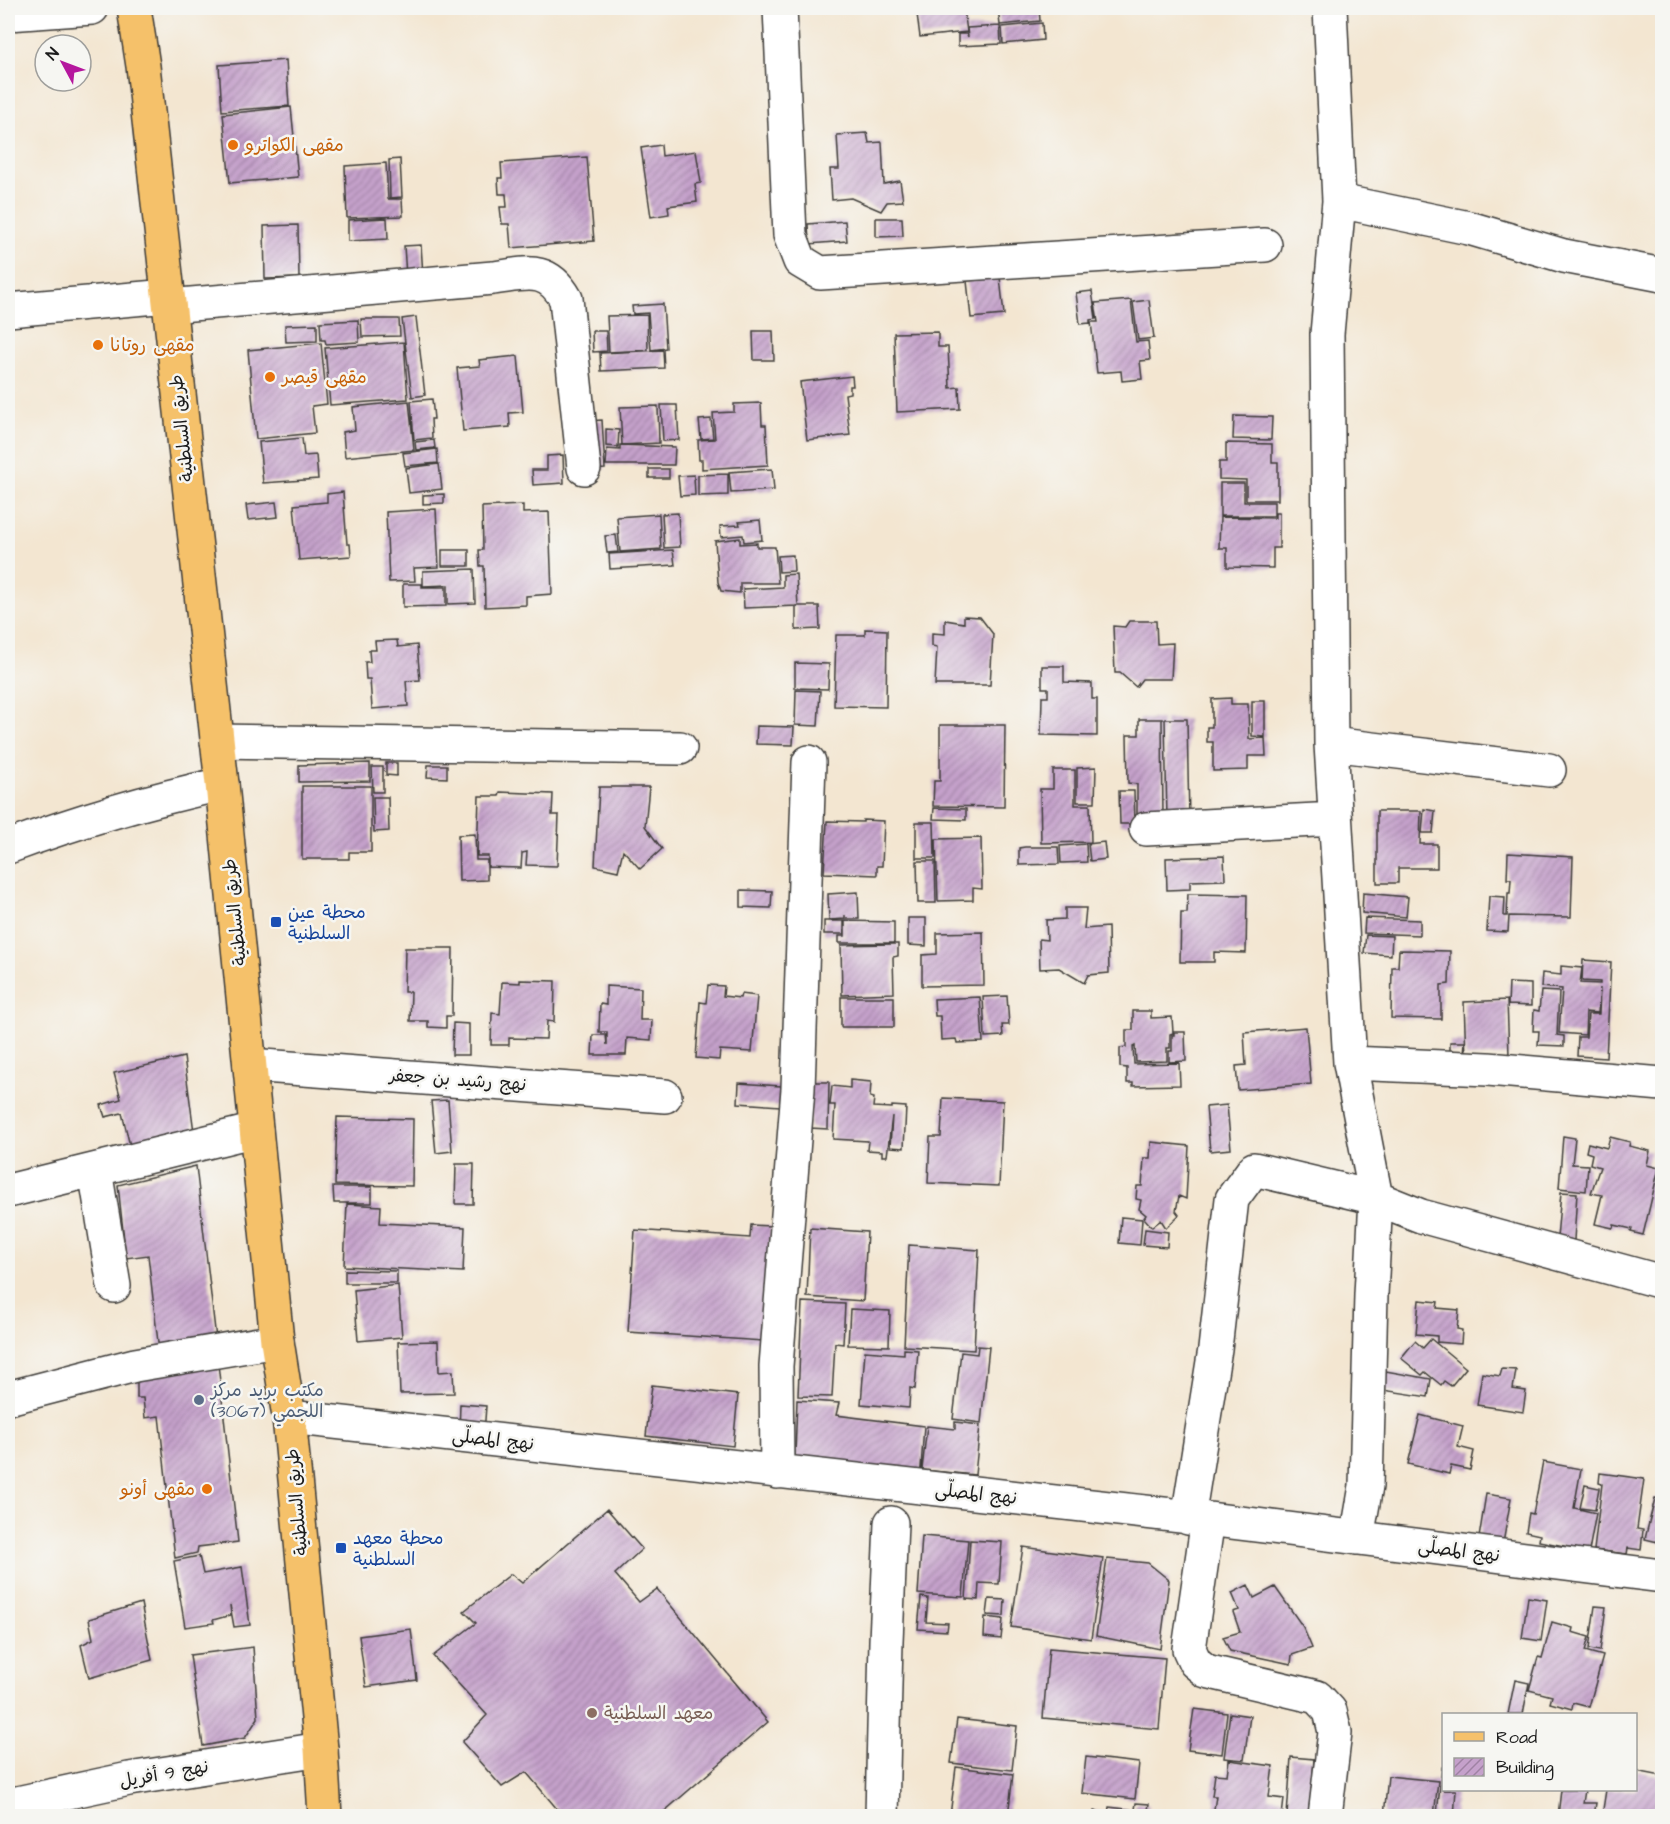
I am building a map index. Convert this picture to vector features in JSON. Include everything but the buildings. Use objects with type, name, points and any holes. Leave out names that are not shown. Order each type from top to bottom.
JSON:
[{"type":"main road","name":"طريق السلطنية","points":[[134,8],[143,66],[222,784],[277,1341],[289,1417],[326,1816]]},
{"type":"street","points":[[8,14],[92,8]]},
{"type":"street","points":[[780,8],[790,235],[800,261],[820,273],[1265,245]]},
{"type":"street","points":[[1330,8],[1339,201],[1327,334],[1331,744],[1350,1063],[1377,1198],[1371,1295],[1366,1486],[1357,1538]]},
{"type":"street","points":[[1339,201],[1469,228],[1564,256],[1662,275]]},
{"type":"street","points":[[8,310],[168,301],[537,273],[550,279],[560,288],[566,299],[584,468]]},
{"type":"street","points":[[217,741],[680,748]]},
{"type":"street","points":[[1331,744],[1549,770]]},
{"type":"street","points":[[777,1472],[776,1366],[798,1089],[809,762]]},
{"type":"street","points":[[8,847],[159,797],[222,784]]},
{"type":"street","points":[[1146,829],[1335,819]]},
{"type":"street","points":[[1350,1063],[1488,1069],[1662,1084]]},
{"type":"street","name":"نهج رشيد بن جعفر","points":[[250,1065],[666,1096]]},
{"type":"street","points":[[8,1191],[256,1130]]},
{"type":"street","points":[[1325,1816],[1335,1732],[1330,1711],[1317,1697],[1206,1671],[1195,1662],[1189,1649],[1198,1518],[1232,1198],[1254,1169],[1377,1198],[1421,1216],[1662,1282]]},
{"type":"street","points":[[95,1170],[114,1286]]},
{"type":"street","points":[[8,1398],[135,1365],[277,1341]]},
{"type":"street","name":"نهج المصلّى","points":[[289,1417],[1198,1518],[1662,1576]]},
{"type":"street","points":[[882,1816],[891,1523]]},
{"type":"street","name":"نهج 9 أفريل","points":[[8,1805],[129,1779],[321,1749]]},
{"type":"place","name":"مقهى الكواترو","points":[[233,145]]},
{"type":"place","name":"مقهى روتانا","points":[[98,345]]},
{"type":"place","name":"مقهى قيصر","points":[[270,377]]},
{"type":"place","name":"محطة عين السلطنية","points":[[276,922]]},
{"type":"place","name":"مكتب بريد مركز اللجمي (3067)","points":[[199,1400]]},
{"type":"place","name":"مقهى أونو","points":[[207,1489]]},
{"type":"place","name":"محطة معهد السلطنية","points":[[341,1548]]},
{"type":"place","name":"معهد السلطنية","points":[[592,1713]]}]
